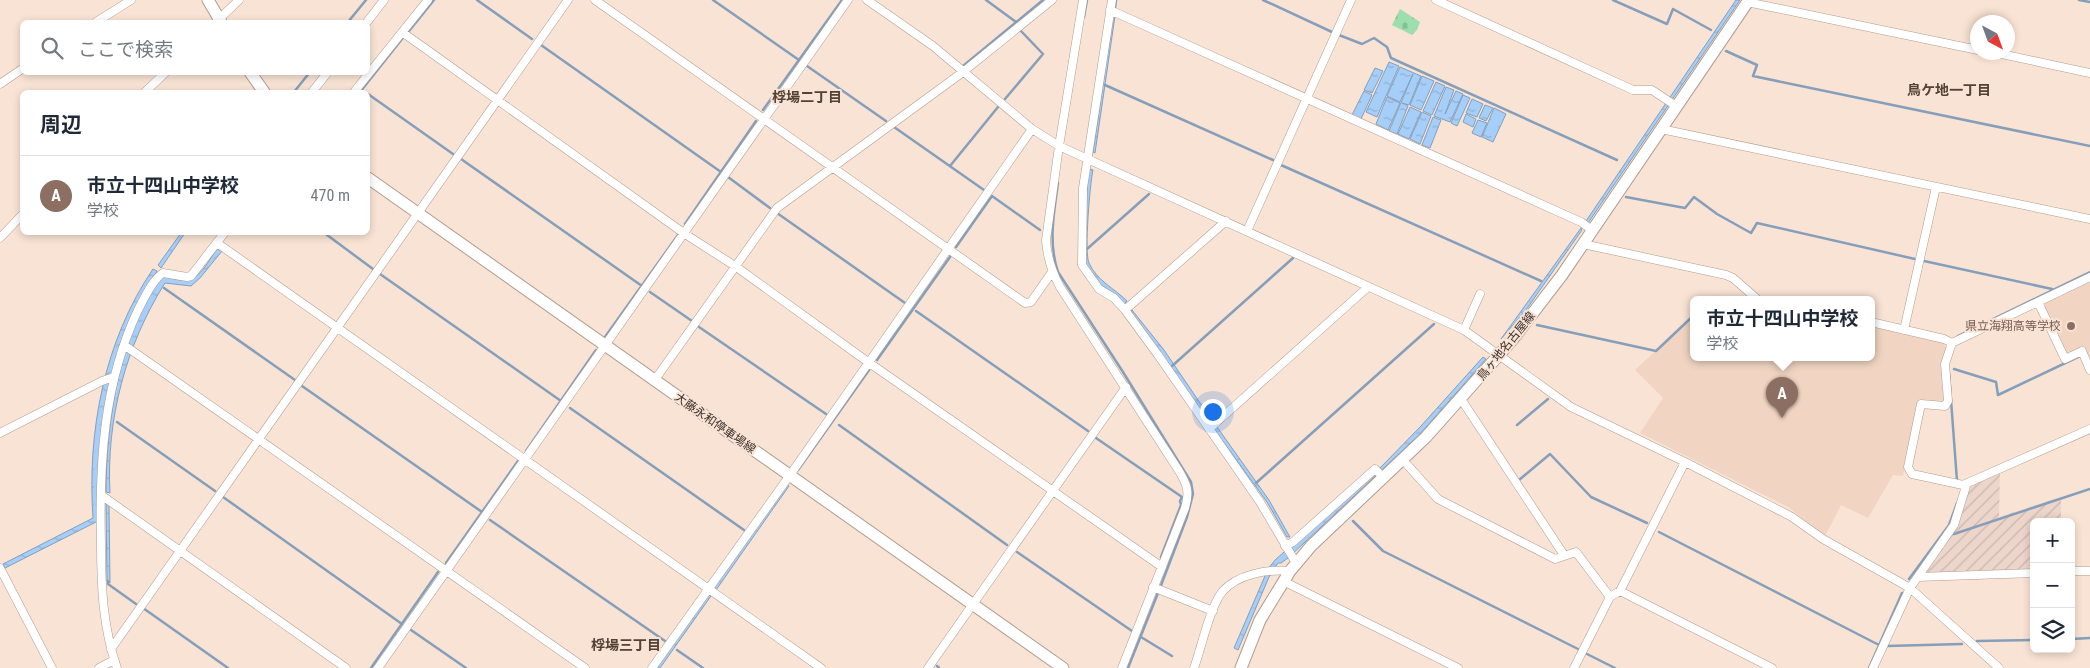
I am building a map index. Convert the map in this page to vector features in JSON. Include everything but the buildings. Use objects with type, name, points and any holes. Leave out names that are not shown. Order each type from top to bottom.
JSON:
[{"type":"main road","points":[[208,0],[218,20]]},
{"type":"main road","name":"鳥ヶ地名古屋線","points":[[1241,668],[1260,620],[1283,581],[1289,565],[1311,546],[1380,474],[1403,460],[1501,355],[1562,275],[1661,128],[1672,103],[1748,1]]},
{"type":"main road","points":[[252,75],[263,90]]},
{"type":"main road","name":"大藤永和停車場線","points":[[370,179],[1063,668]]},
{"type":"street","points":[[99,20],[130,0]]},
{"type":"street","points":[[220,20],[238,0]]},
{"type":"street","points":[[369,20],[384,0]]},
{"type":"street","points":[[370,72],[428,0]]},
{"type":"street","points":[[111,649],[568,0]]},
{"type":"street","points":[[595,0],[1025,303],[1031,302],[1052,272]]},
{"type":"street","points":[[378,668],[848,0]]},
{"type":"street","points":[[867,0],[933,46],[1032,129],[1059,146],[1464,330],[1571,407],[1685,462],[1792,517],[1823,538],[1910,588],[1999,668]]},
{"type":"street","points":[[654,381],[777,208],[964,72],[1052,0]]},
{"type":"street","points":[[1083,0],[1059,146],[1046,252],[1052,272],[1180,471],[1187,483],[1188,492],[1185,508],[1122,668]]},
{"type":"street","points":[[1112,0],[1083,188],[1082,264],[1099,289],[1114,298],[1125,310],[1260,502],[1286,547],[1289,565],[1242,578],[1222,592],[1213,611],[1194,668]]},
{"type":"street","points":[[1247,230],[1350,0]]},
{"type":"street","points":[[1436,0],[1633,90],[1652,90],[1672,103]]},
{"type":"street","points":[[1748,1],[1970,48]]},
{"type":"street","points":[[1110,10],[1581,222],[1592,230]]},
{"type":"street","points":[[402,32],[498,98],[685,234],[735,266],[868,362],[1162,567]]},
{"type":"street","points":[[2015,57],[2090,73]]},
{"type":"street","points":[[0,84],[20,71]]},
{"type":"street","points":[[147,90],[163,75]]},
{"type":"street","points":[[314,90],[326,75]]},
{"type":"street","points":[[356,90],[368,75]]},
{"type":"street","points":[[1661,128],[2090,219]]},
{"type":"street","points":[[652,668],[790,475],[1032,129]]},
{"type":"street","points":[[1904,330],[1936,187]]},
{"type":"street","points":[[0,238],[20,217]]},
{"type":"street","points":[[1125,310],[1226,221]]},
{"type":"street","points":[[98,668],[115,664],[103,611],[101,495],[102,450],[114,377],[128,347],[144,300],[159,275],[163,273],[191,276],[223,235]]},
{"type":"street","points":[[217,243],[821,668]]},
{"type":"street","points":[[1583,244],[1726,275],[1733,278],[1754,296]]},
{"type":"street","points":[[2090,277],[1952,343],[1944,364],[1947,404],[1945,406],[1921,404],[1908,467],[1912,474],[1963,485],[2090,429]]},
{"type":"street","points":[[1209,429],[1368,287]]},
{"type":"street","points":[[1464,330],[1480,294]]},
{"type":"street","points":[[2038,302],[2066,359],[2082,351],[2090,370]]},
{"type":"street","points":[[1875,323],[1944,339],[1952,343]]},
{"type":"street","points":[[128,347],[585,668]]},
{"type":"street","points":[[0,433],[102,381],[114,377]]},
{"type":"street","points":[[928,668],[1126,387]]},
{"type":"street","points":[[1461,399],[1564,555]]},
{"type":"street","points":[[1403,460],[1438,499],[1555,559],[1576,552],[1581,556],[1610,598]]},
{"type":"street","points":[[1574,668],[1610,598],[1620,590],[1685,462]]},
{"type":"street","points":[[1286,547],[1375,468],[1380,474]]},
{"type":"street","points":[[1873,668],[1910,588],[1954,525],[1967,483]]},
{"type":"street","points":[[101,495],[346,668]]},
{"type":"street","points":[[0,568],[52,668]]},
{"type":"street","points":[[2075,572],[2090,571]]},
{"type":"street","points":[[1918,578],[2030,573]]},
{"type":"street","points":[[1283,581],[1458,668]]},
{"type":"street","points":[[1153,587],[1213,611]]},
{"type":"street","points":[[1620,590],[1772,668]]},
{"type":"shaded area","name":"県立海翔高等学校","points":[[2090,282],[2090,361],[2084,348],[2069,354],[2065,352],[2042,305]]},
{"type":"shaded area","points":[[1690,319],[1690,361],[1875,361],[1875,328],[1943,342],[1946,348],[1943,361],[1944,402],[1941,404],[1919,399],[1903,476],[1893,475],[1868,518],[1841,505],[1825,536],[1788,507],[1640,433],[1663,398],[1635,370]]},
{"type":"shaded area","points":[[2000,472],[1999,517],[2061,497],[2061,518],[2030,518],[2030,570],[1923,574],[1954,531],[1971,484]]},
{"type":"green space","points":[[1400,9],[1420,22],[1417,30],[1412,35],[1392,25]]},
{"type":"water","points":[[1736,0],[1740,0],[1588,223],[1586,221]]},
{"type":"water","points":[[1113,16],[1115,16],[1095,153],[1093,152]]},
{"type":"water","points":[[1389,62],[1399,66],[1377,117],[1366,112]]},
{"type":"water","points":[[1400,67],[1421,76],[1409,105],[1402,103],[1408,106],[1397,134],[1389,131],[1413,74],[1400,102],[1387,96]]},
{"type":"water","points":[[1375,68],[1383,71],[1372,93],[1364,90]]},
{"type":"water","points":[[1422,76],[1434,81],[1421,110],[1410,105]]},
{"type":"water","points":[[1436,82],[1445,86],[1432,115],[1423,111]]},
{"type":"water","points":[[1446,87],[1454,90],[1445,114],[1456,91],[1463,94],[1450,122],[1434,116]]},
{"type":"water","points":[[1364,91],[1372,95],[1361,119],[1352,115]]},
{"type":"water","points":[[1463,95],[1470,98],[1457,126],[1451,123]]},
{"type":"water","points":[[1387,97],[1400,103],[1388,130],[1376,124]]},
{"type":"water","points":[[1472,99],[1483,104],[1477,117],[1466,113]]},
{"type":"water","points":[[1485,105],[1493,108],[1486,121],[1479,118]]},
{"type":"water","points":[[1410,107],[1421,112],[1409,139],[1398,134]]},
{"type":"water","points":[[1494,108],[1506,114],[1493,142],[1482,137]]},
{"type":"water","points":[[1422,112],[1431,116],[1420,144],[1410,139]]},
{"type":"water","points":[[1466,114],[1476,119],[1473,127],[1463,122]]},
{"type":"water","points":[[1433,117],[1441,120],[1430,148],[1422,145]]},
{"type":"water","points":[[1478,120],[1487,123],[1481,137],[1472,133]]},
{"type":"water","points":[[1089,169],[1093,170],[1087,233],[1089,263],[1101,280],[1127,301],[1124,304],[1117,295],[1101,285],[1085,263]]},
{"type":"water","points":[[1581,228],[1582,230],[1526,310],[1501,339]]},
{"type":"water","points":[[180,235],[184,235],[161,268],[158,265]]},
{"type":"water","points":[[217,249],[222,251],[191,286],[165,283],[139,332],[129,357],[115,410],[111,438],[110,493],[106,492],[112,409],[125,351],[135,323],[147,299],[162,277],[180,280],[191,279],[200,273]]},
{"type":"water","points":[[153,269],[157,271],[129,321],[120,345],[107,394],[99,470],[98,521],[5,568],[3,564],[93,518],[93,453],[96,420],[102,388],[122,326],[136,297]]},
{"type":"water","points":[[1132,310],[1164,350],[1211,419],[1209,421],[1130,312]]},
{"type":"water","points":[[1483,357],[1486,359],[1419,435],[1288,558],[1278,563],[1269,577],[1238,650],[1234,648],[1268,569],[1275,560],[1379,469],[1421,426]]},
{"type":"water","points":[[1217,427],[1269,500],[1290,537],[1287,537],[1267,502],[1214,429]]},
{"type":"water","points":[[787,485],[789,486],[716,590],[713,587]]},
{"type":"water","points":[[106,504],[109,505],[110,583],[107,581]]},
{"type":"water","points":[[708,593],[711,596],[660,668],[655,668]]},
{"type":"waterway","points":[[350,20],[366,0]]},
{"type":"waterway","points":[[409,31],[434,0]]},
{"type":"waterway","points":[[477,0],[532,39]]},
{"type":"waterway","points":[[713,0],[799,60]]},
{"type":"waterway","points":[[763,110],[842,0]]},
{"type":"waterway","points":[[986,0],[1016,22]]},
{"type":"waterway","points":[[963,66],[1043,0]]},
{"type":"waterway","points":[[1084,17],[1087,0]]},
{"type":"waterway","points":[[1115,8],[1116,0]]},
{"type":"waterway","points":[[1263,0],[1332,32]]},
{"type":"waterway","points":[[1613,0],[1667,24],[1673,9],[1711,30]]},
{"type":"waterway","points":[[2079,0],[2090,2]]},
{"type":"waterway","points":[[1005,99],[1043,54],[1021,31]]},
{"type":"waterway","points":[[1339,35],[1362,44],[1374,38],[1387,47],[1391,58],[1617,160]]},
{"type":"waterway","points":[[362,90],[402,39]]},
{"type":"waterway","points":[[541,45],[721,172]]},
{"type":"waterway","points":[[1726,51],[1757,65],[1753,76],[2090,146]]},
{"type":"waterway","points":[[807,66],[886,121]]},
{"type":"waterway","points":[[296,90],[308,75]]},
{"type":"waterway","points":[[1105,85],[1273,160]]},
{"type":"waterway","points":[[370,95],[453,154]]},
{"type":"waterway","points":[[950,166],[998,107]]},
{"type":"waterway","points":[[685,224],[756,121]]},
{"type":"waterway","points":[[894,127],[984,190]]},
{"type":"waterway","points":[[461,159],[642,286]]},
{"type":"waterway","points":[[1281,165],[1541,281]]},
{"type":"waterway","points":[[728,177],[770,208]]},
{"type":"waterway","points":[[1058,183],[1053,239],[1053,250],[1058,272],[1191,482],[1193,494],[1187,517],[1160,588]]},
{"type":"waterway","points":[[1087,249],[1149,194]]},
{"type":"waterway","points":[[956,247],[992,196],[1040,230]]},
{"type":"waterway","points":[[1626,197],[1685,208],[1694,197],[1717,214],[1751,233],[1757,223],[1915,259]]},
{"type":"waterway","points":[[777,213],[905,303]]},
{"type":"waterway","points":[[327,235],[373,269]]},
{"type":"waterway","points":[[605,337],[678,235]]},
{"type":"waterway","points":[[877,360],[950,257]]},
{"type":"waterway","points":[[1172,366],[1293,258]]},
{"type":"waterway","points":[[1924,261],[2052,289]]},
{"type":"waterway","points":[[1958,336],[2090,272]]},
{"type":"waterway","points":[[380,274],[561,401]]},
{"type":"waterway","points":[[164,288],[295,380]]},
{"type":"waterway","points":[[650,292],[692,321]]},
{"type":"waterway","points":[[916,311],[1088,431]]},
{"type":"waterway","points":[[1537,325],[1656,351],[1690,319]]},
{"type":"waterway","points":[[1256,483],[1434,324]]},
{"type":"waterway","points":[[699,327],[826,414]]},
{"type":"waterway","points":[[526,451],[596,350]]},
{"type":"waterway","points":[[1954,369],[1996,382],[1998,395],[2078,357]]},
{"type":"waterway","points":[[798,470],[869,370]]},
{"type":"waterway","points":[[1949,373],[1957,481]]},
{"type":"waterway","points":[[302,386],[482,512]]},
{"type":"waterway","points":[[1517,425],[1548,399]]},
{"type":"waterway","points":[[570,408],[744,530]]},
{"type":"waterway","points":[[117,422],[215,491]]},
{"type":"waterway","points":[[839,425],[1007,545]]},
{"type":"waterway","points":[[1096,438],[1182,497],[1181,505],[1161,557]]},
{"type":"waterway","points":[[1519,480],[1550,454],[1591,497],[1647,523]]},
{"type":"waterway","points":[[446,563],[518,461]]},
{"type":"waterway","points":[[1954,534],[2090,489]]},
{"type":"waterway","points":[[223,497],[402,624]]},
{"type":"waterway","points":[[1909,579],[1949,525],[1957,503]]},
{"type":"waterway","points":[[490,520],[665,641]]},
{"type":"waterway","points":[[1353,521],[1383,551],[1578,649]]},
{"type":"waterway","points":[[1659,532],[1879,645]]},
{"type":"waterway","points":[[1017,552],[1132,631]]},
{"type":"waterway","points":[[371,668],[438,572]]},
{"type":"waterway","points":[[108,581],[108,584],[136,604]]},
{"type":"waterway","points":[[1128,668],[1158,593]]},
{"type":"waterway","points":[[1869,668],[1902,593]]},
{"type":"waterway","points":[[143,608],[228,668]]},
{"type":"waterway","points":[[411,630],[466,668]]},
{"type":"waterway","points":[[1141,637],[1172,656]]},
{"type":"waterway","points":[[2075,639],[2090,638]]},
{"type":"waterway","points":[[1977,641],[2030,640]]},
{"type":"waterway","points":[[1887,646],[1962,644]]},
{"type":"waterway","points":[[677,650],[703,668]]},
{"type":"waterway","points":[[1585,653],[1615,668]]},
{"type":"place","name":"県立海翔高等学校","points":[[2071,326]]},
{"type":"place","name":"市立十四山中学校","points":[[1782,418]]},
{"type":"district","name":"鳥ケ地一丁目","points":[[1949,90]]},
{"type":"district","name":"桴場二丁目","points":[[807,97]]},
{"type":"district","name":"桴場三丁目","points":[[626,645]]}]
